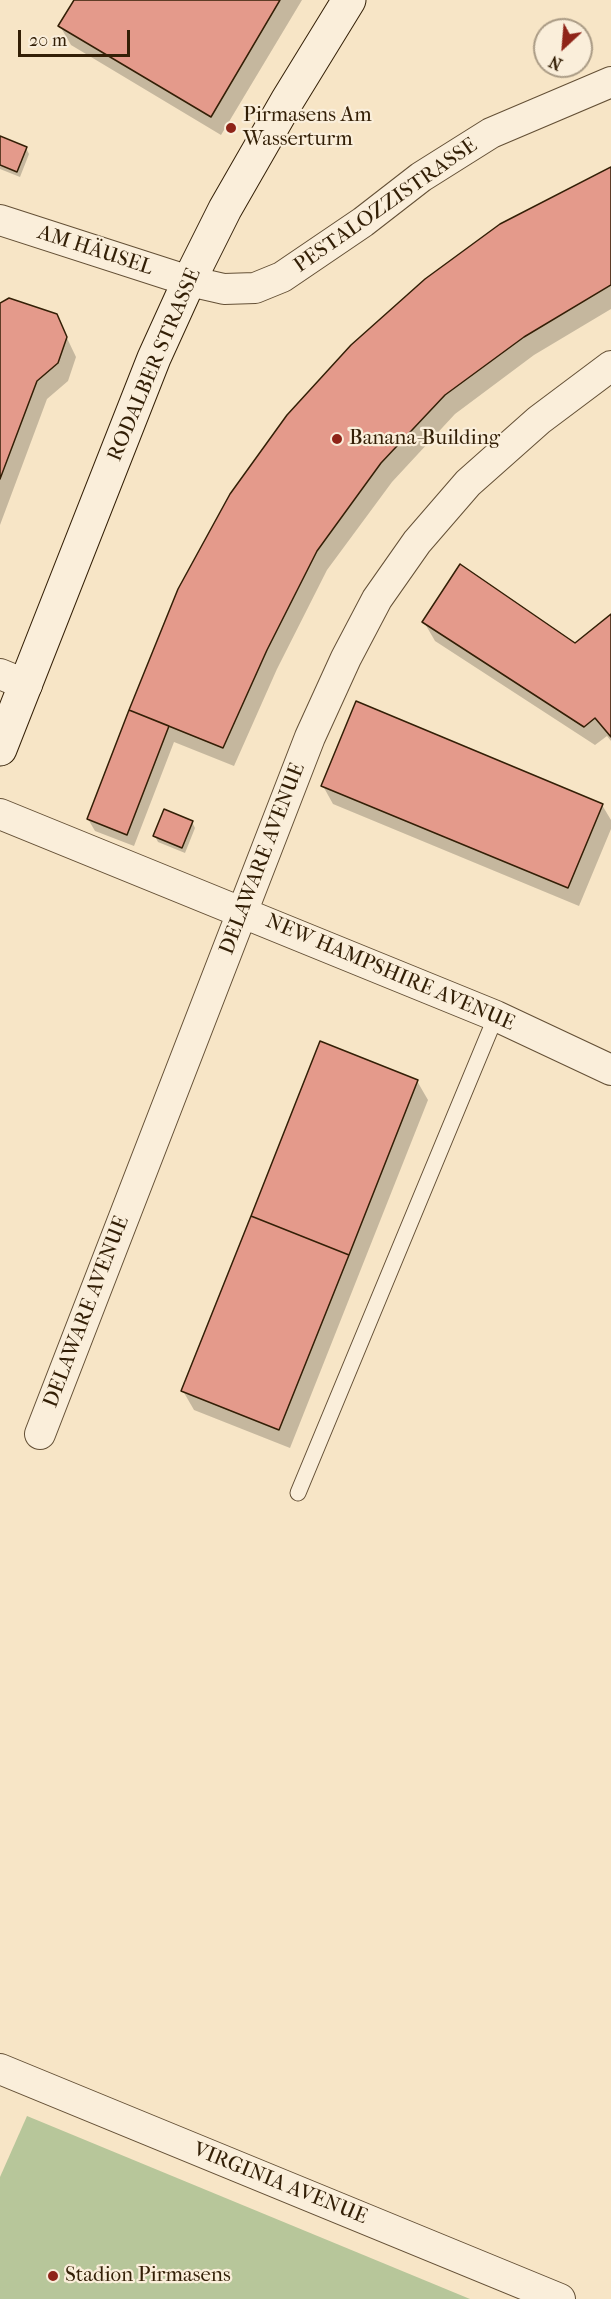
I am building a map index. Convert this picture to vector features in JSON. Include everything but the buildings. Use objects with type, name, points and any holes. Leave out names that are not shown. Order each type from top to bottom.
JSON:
[{"type":"main road","name":"RODALBER STRASSE","points":[[0,749],[13,680],[189,281],[225,209],[281,111],[350,0]]},
{"type":"street","name":"PESTALOZZISTRASSE","points":[[189,281],[224,289],[255,288],[282,277],[363,222],[421,177],[491,134],[611,82]]},
{"type":"street","name":"AM HÄUSEL","points":[[0,220],[189,281]]},
{"type":"street","name":"DELAWARE AVENUE","points":[[40,1434],[310,737],[346,658],[377,599],[417,542],[468,483],[539,420],[611,366]]},
{"type":"street","name":"NEW HAMPSHIRE AVENUE","points":[[0,814],[243,911],[496,1016],[611,1070]]},
{"type":"street","name":"VIRGINIA AVENUE","points":[[0,2069],[560,2299]]},
{"type":"lane","points":[[298,1492],[496,1016]]},
{"type":"green space","points":[[27,2116],[470,2299],[0,2299],[0,2177]]},
{"type":"place","name":"Pirmasens Am Wasserturm","points":[[231,128]]},
{"type":"place","name":"Banana-Building","points":[[337,439]]},
{"type":"place","name":"Stadion Pirmasens","points":[[53,2276]]}]
